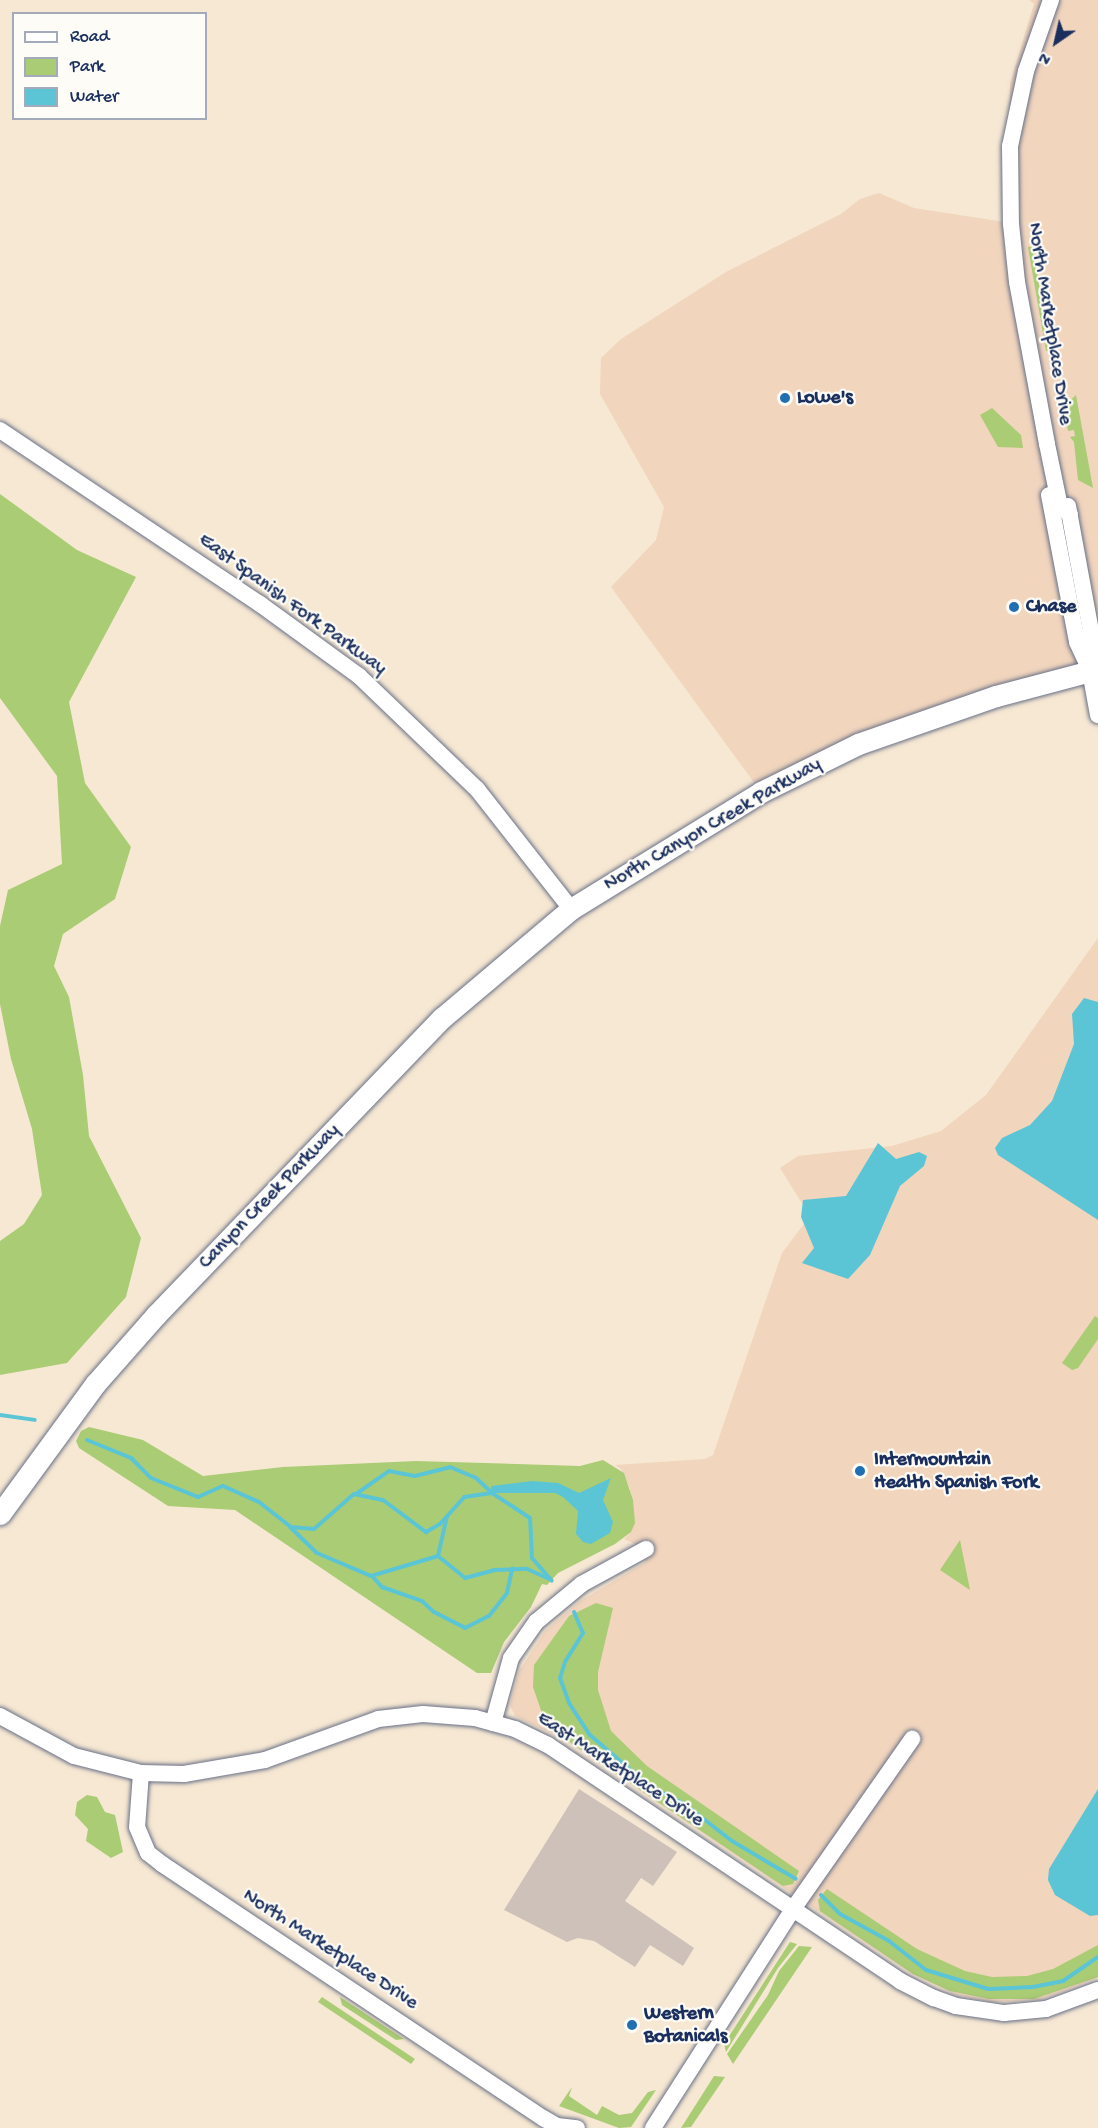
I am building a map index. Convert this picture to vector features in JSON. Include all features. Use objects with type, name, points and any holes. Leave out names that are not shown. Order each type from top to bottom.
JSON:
[{"type":"main road","name":"North Canyon Creek Parkway","points":[[571,909],[761,792],[858,744],[996,696],[1094,670]]},
{"type":"main road","name":"Canyon Creek Parkway","points":[[0,1514],[96,1383],[156,1316],[442,1018],[571,909]]},
{"type":"street","name":"North Marketplace Drive","points":[[1051,0],[1026,71],[1010,146],[1011,224],[1017,282],[1047,444],[1060,507],[1070,514],[1091,631],[1098,715]]},
{"type":"street","name":"East Spanish Fork Parkway","points":[[0,430],[260,604],[359,676],[477,789],[571,909]]},
{"type":"street","name":"North Marketplace Drive","points":[[1047,444],[1042,457],[1077,642],[1094,670]]},
{"type":"street","points":[[493,1723],[511,1658],[536,1622],[582,1584],[646,1549]]},
{"type":"street","name":"East Marketplace Drive","points":[[0,1716],[74,1756],[141,1773],[184,1774],[245,1766],[388,1717],[451,1715],[493,1723],[548,1745],[900,1981],[934,1998],[956,2006],[1004,2013],[1046,2009],[1098,1990]]},
{"type":"street","points":[[653,2128],[793,1909],[912,1739]]},
{"type":"street","name":"North Marketplace Drive","points":[[141,1773],[136,1817],[148,1853],[557,2127]]},
{"type":"street","points":[[557,2127],[577,2128]]},
{"type":"shaded area","points":[[1029,0],[1098,0],[1098,670],[894,730],[761,792],[611,587],[656,540],[664,507],[600,394],[601,358],[621,339],[726,272],[841,214],[860,199],[879,193],[914,208],[1011,223],[1010,83],[1034,4]]},
{"type":"shaded area","name":"Intermountain Health Spanish Fork","points":[[1098,938],[1098,1978],[1039,2000],[991,2002],[956,1995],[910,1973],[563,1739],[515,1716],[510,1705],[519,1671],[545,1631],[580,1601],[646,1562],[635,1544],[624,1539],[631,1532],[630,1489],[621,1469],[615,1465],[705,1459],[713,1455],[782,1253],[810,1216],[780,1168],[798,1156],[892,1146],[941,1131],[986,1095]]},
{"type":"shaded area","points":[[579,1789],[677,1852],[653,1886],[641,1878],[625,1901],[694,1948],[683,1966],[650,1945],[635,1967],[594,1941],[578,1938],[567,1942],[504,1910]]},
{"type":"green space","points":[[1028,247],[1032,247],[1051,350],[1046,351]]},
{"type":"green space","points":[[1076,395],[1093,488],[1078,480],[1074,442],[1070,437],[1075,436],[1074,430],[1068,431],[1064,406]]},
{"type":"green space","points":[[992,408],[1021,435],[1023,448],[998,447],[980,415]]},
{"type":"green space","points":[[0,494],[77,550],[136,577],[69,702],[85,783],[131,847],[115,899],[63,934],[54,966],[69,997],[83,1075],[89,1136],[141,1238],[126,1297],[67,1363],[0,1375],[0,1241],[24,1224],[42,1195],[32,1129],[11,1059],[0,1004],[0,926],[8,890],[62,864],[57,776],[0,698]]},
{"type":"green space","points":[[1095,1316],[1098,1318],[1098,1339],[1078,1368],[1072,1370],[1062,1363]]},
{"type":"green space","points":[[89,1427],[143,1440],[203,1476],[283,1467],[416,1461],[580,1466],[603,1460],[624,1473],[633,1500],[635,1523],[631,1532],[615,1544],[558,1573],[547,1585],[542,1584],[531,1607],[504,1642],[491,1673],[477,1673],[235,1510],[168,1506],[79,1448],[76,1441],[81,1431]]},
{"type":"green space","points":[[960,1540],[970,1590],[940,1570]]},
{"type":"green space","points":[[596,1603],[613,1608],[598,1672],[598,1690],[611,1731],[647,1766],[799,1871],[793,1884],[783,1886],[571,1743],[559,1727],[543,1716],[533,1687],[534,1665],[569,1616]]},
{"type":"green space","points":[[87,1795],[97,1797],[105,1812],[115,1815],[123,1852],[111,1858],[86,1841],[88,1829],[75,1815],[77,1802]]},
{"type":"green space","points":[[827,1889],[917,1949],[965,1971],[992,1977],[1027,1976],[1053,1969],[1098,1945],[1098,1977],[1034,1999],[989,1999],[950,1991],[913,1974],[820,1911],[818,1900]]},
{"type":"green space","points":[[790,1942],[797,1944],[778,1968],[726,2052],[724,2044]]},
{"type":"green space","points":[[799,1946],[812,1947],[733,2064],[727,2054],[768,1995],[779,1971]]},
{"type":"green space","points":[[322,1997],[415,2059],[411,2064],[318,2002]]},
{"type":"green space","points":[[340,1997],[404,2039],[396,2040],[342,2005]]},
{"type":"green space","points":[[714,2076],[725,2077],[691,2127],[681,2128]]},
{"type":"green space","points":[[572,2087],[569,2096],[597,2115],[602,2106],[619,2115],[632,2113],[648,2092],[656,2090],[631,2127],[619,2128],[559,2106]]},
{"type":"water","points":[[1084,998],[1098,1002],[1098,1220],[998,1155],[995,1148],[1002,1138],[1030,1125],[1052,1101],[1074,1044],[1072,1014]]},
{"type":"water","points":[[878,1143],[896,1159],[919,1152],[927,1156],[924,1166],[900,1186],[870,1255],[848,1279],[802,1263],[814,1248],[801,1217],[803,1200],[846,1196]]},
{"type":"water","points":[[611,1478],[603,1500],[613,1522],[610,1533],[591,1544],[583,1542],[576,1534],[578,1511],[563,1497],[555,1493],[492,1493],[491,1486],[532,1481],[558,1483],[579,1493]]},
{"type":"water","points":[[1098,1789],[1098,1915],[1090,1916],[1055,1895],[1048,1880],[1049,1869]]},
{"type":"waterway","points":[[0,1415],[35,1420]]},
{"type":"waterway","points":[[87,1440],[131,1458],[151,1478],[198,1497],[223,1486],[259,1502],[291,1527],[314,1529],[354,1494],[383,1500],[426,1532],[440,1524],[464,1497],[492,1493],[530,1518],[532,1558],[552,1581]]},
{"type":"waterway","points":[[356,1494],[389,1471],[415,1476],[450,1467],[476,1478],[491,1492]]},
{"type":"waterway","points":[[438,1556],[447,1516]]},
{"type":"waterway","points":[[290,1527],[317,1553],[371,1576],[438,1556],[465,1578],[494,1570],[527,1569],[549,1579]]},
{"type":"waterway","points":[[372,1576],[382,1587],[422,1601],[434,1612],[465,1628],[489,1616],[507,1593],[512,1569]]},
{"type":"waterway","points":[[574,1612],[583,1633],[565,1662],[560,1678],[569,1703],[590,1735],[649,1786],[683,1803],[732,1841],[796,1879]]},
{"type":"waterway","points":[[821,1895],[840,1914],[889,1941],[926,1970],[988,1989],[1033,1987],[1063,1981],[1098,1957]]},
{"type":"place","name":"Lowe's","points":[[785,398]]},
{"type":"place","name":"Chase","points":[[1014,607]]},
{"type":"place","name":"Intermountain Health Spanish Fork","points":[[860,1471]]},
{"type":"place","name":"Western Botanicals","points":[[632,2025]]}]
